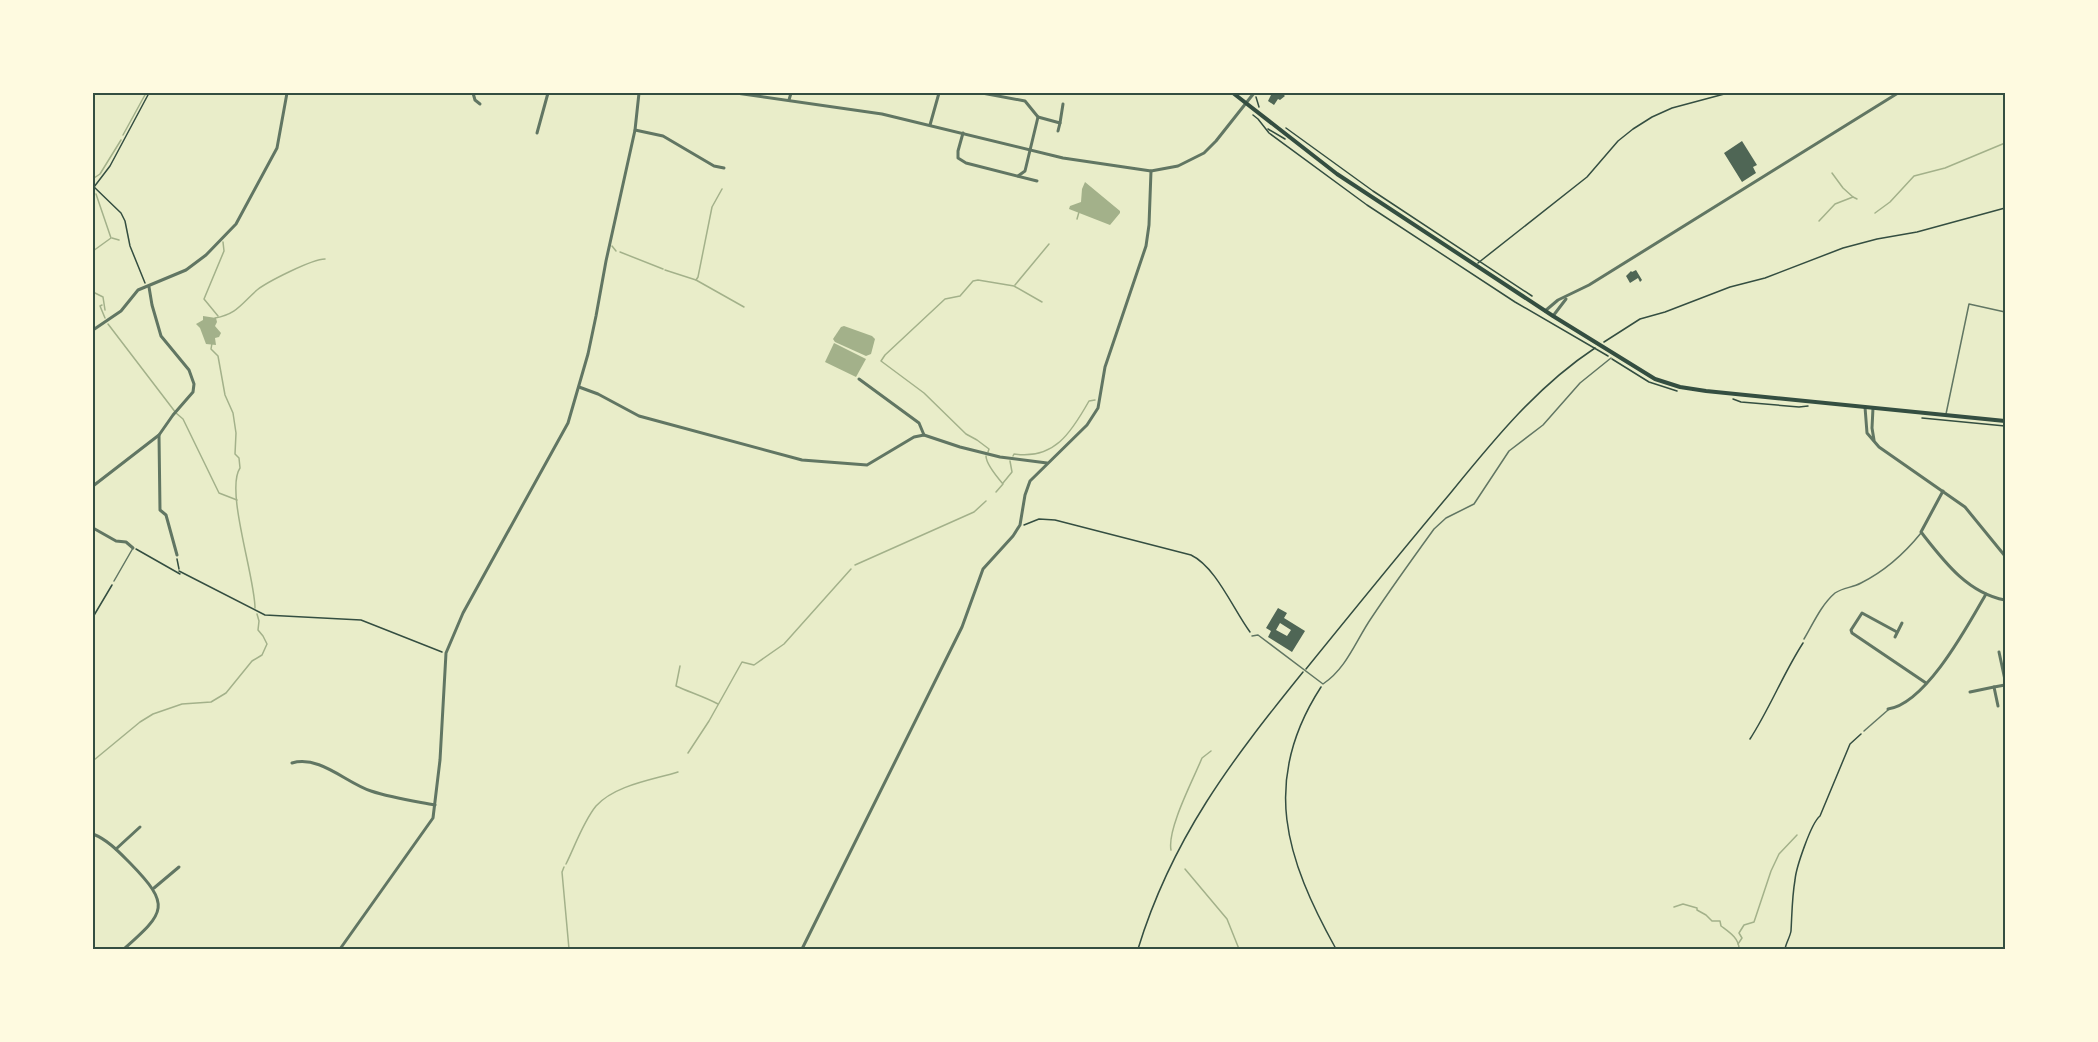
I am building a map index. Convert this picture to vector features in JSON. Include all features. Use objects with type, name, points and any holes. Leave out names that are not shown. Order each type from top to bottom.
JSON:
[{"type":"main road","points":[[1233,93],[1337,174],[1593,344],[1648,375],[1680,387],[2005,421]]},
{"type":"street","points":[[93,330],[121,311],[138,290],[186,270],[206,255],[236,224],[278,148],[287,93]]},
{"type":"street","points":[[473,93],[480,104]]},
{"type":"street","points":[[537,133],[548,93]]},
{"type":"street","points":[[340,949],[429,825],[435,805],[440,760],[446,653],[463,613],[568,423],[588,354],[617,206],[635,130],[639,93]]},
{"type":"street","points":[[735,93],[852,109],[1084,162],[1151,171],[1178,166],[1204,153],[1253,94]]},
{"type":"street","points":[[789,100],[790,93]]},
{"type":"street","points":[[930,125],[939,93]]},
{"type":"street","points":[[982,93],[1025,102],[1038,117],[1060,123]]},
{"type":"street","points":[[1545,312],[1558,300],[1569,296],[1898,93]]},
{"type":"street","points":[[1058,131],[1064,104]]},
{"type":"street","points":[[1018,176],[1025,171],[1038,117]]},
{"type":"street","points":[[635,130],[663,136],[714,166],[724,168]]},
{"type":"street","points":[[963,133],[958,158],[1037,181]]},
{"type":"street","points":[[802,949],[962,627],[983,569],[1014,536],[1020,525],[1028,484],[1087,425],[1098,408],[1105,367],[1146,246],[1151,171]]},
{"type":"street","points":[[93,486],[159,435],[193,392],[193,377],[189,370],[161,336],[149,286]]},
{"type":"street","points":[[1552,316],[1569,296]]},
{"type":"street","points":[[859,379],[920,423],[924,435]]},
{"type":"street","points":[[578,387],[598,394],[639,416],[802,460],[867,465],[914,437],[924,435],[986,454],[1047,463]]},
{"type":"street","points":[[1865,407],[1866,429],[1875,442],[1889,455],[1943,490],[1970,512],[2005,556]]},
{"type":"street","points":[[1873,408],[1872,428],[1875,442]]},
{"type":"street","points":[[159,435],[160,510],[166,515],[177,555]]},
{"type":"street","points":[[1943,490],[1921,532],[1949,568],[1986,594],[2005,600]]},
{"type":"street","points":[[93,528],[116,541],[126,542],[133,548]]},
{"type":"street","points":[[1888,709],[1905,702],[1926,683],[1947,658],[1986,594]]},
{"type":"street","points":[[1897,632],[1862,613],[1851,630],[1852,633],[1926,683]]},
{"type":"street","points":[[1894,637],[1902,623]]},
{"type":"street","points":[[1999,652],[2005,680]]},
{"type":"street","points":[[1970,692],[2005,685]]},
{"type":"street","points":[[1994,687],[1998,706]]},
{"type":"street","points":[[292,763],[314,764],[370,791],[435,805]]},
{"type":"street","points":[[116,849],[140,827]]},
{"type":"street","points":[[93,834],[103,838],[116,849],[154,888],[158,903],[155,918],[148,928],[124,949]]},
{"type":"street","points":[[154,888],[178,867]]},
{"type":"lane","points":[[1945,415],[1968,304],[2005,312]]},
{"type":"lane","points":[[1252,636],[1258,635],[1323,684],[1337,674],[1371,618],[1434,529],[1446,518],[1474,504],[1509,451],[1543,425],[1580,383],[1611,358]]},
{"type":"lane","points":[[1804,639],[1826,603],[1834,595],[1845,587],[1857,585],[1880,573],[1897,559],[1921,532]]},
{"type":"lane","points":[[114,581],[133,548]]},
{"type":"lane","points":[[1864,731],[1888,709]]},
{"type":"path","points":[[149,93],[110,166],[93,187],[121,213],[133,254],[149,286]]},
{"type":"path","points":[[1481,262],[1587,177],[1618,141],[1633,129],[1672,108],[1728,93]]},
{"type":"path","points":[[1253,94],[1258,98],[1259,107]]},
{"type":"path","points":[[1252,115],[1268,129],[1286,140]]},
{"type":"path","points":[[1284,127],[1373,191],[1535,299]]},
{"type":"path","points":[[1268,129],[1269,133],[1368,205],[1515,302],[1593,344],[1611,358]]},
{"type":"path","points":[[1138,949],[1164,880],[1198,813],[1248,740],[1515,416],[1582,357],[1640,319],[1665,312],[1730,286],[1764,278],[1843,248],[1917,232],[2005,208]]},
{"type":"path","points":[[1922,417],[2005,426]]},
{"type":"path","points":[[1020,525],[1039,519],[1055,520],[1196,557],[1211,572],[1252,636]]},
{"type":"path","points":[[133,548],[265,615],[361,620],[446,653]]},
{"type":"path","points":[[177,555],[179,572]]},
{"type":"path","points":[[93,617],[114,581]]},
{"type":"path","points":[[1750,739],[1804,639]]},
{"type":"path","points":[[1323,684],[1296,732],[1291,748],[1287,768],[1286,817],[1297,867],[1336,949]]},
{"type":"path","points":[[1785,949],[1791,933],[1790,920],[1795,877],[1816,820],[1820,816],[1850,744],[1864,731]]},
{"type":"shaded area","points":[[1085,182],[1120,211],[1110,225],[1069,209],[1070,206],[1081,202]]},
{"type":"shaded area","points":[[203,316],[216,318],[215,326],[221,333],[215,338],[216,345],[206,344],[196,324],[203,320]]},
{"type":"shaded area","points":[[844,326],[875,339],[871,354],[866,356],[835,342],[833,339]]},
{"type":"shaded area","points":[[834,343],[866,359],[856,377],[825,362]]},
{"type":"building","points":[[1272,93],[1282,93],[1285,96],[1278,99],[1274,105],[1268,101]]},
{"type":"building","points":[[1742,141],[1757,165],[1753,167],[1756,173],[1742,182],[1724,153]]},
{"type":"building","points":[[1636,270],[1642,280],[1640,282],[1638,278],[1630,283],[1626,276]]},
{"type":"building","points":[[1278,608],[1287,613],[1284,618],[1305,631],[1292,652],[1268,637],[1271,631],[1266,628]],"holes":[[[1280,623],[1291,630],[1287,636],[1276,630]]]},
{"type":"waterway","points":[[123,135],[146,93]]},
{"type":"waterway","points":[[94,178],[100,174],[121,140]]},
{"type":"waterway","points":[[1875,213],[1890,202],[1914,176],[1945,168],[2005,143]]},
{"type":"waterway","points":[[1832,173],[1853,197]]},
{"type":"waterway","points":[[93,176],[94,181]]},
{"type":"waterway","points":[[696,280],[712,207],[722,189]]},
{"type":"waterway","points":[[93,251],[111,238],[96,194]]},
{"type":"waterway","points":[[1819,221],[1835,204],[1853,197],[1857,199]]},
{"type":"waterway","points":[[1077,219],[1079,212]]},
{"type":"waterway","points":[[112,238],[119,240]]},
{"type":"waterway","points":[[218,316],[204,299],[224,251],[223,242]]},
{"type":"waterway","points":[[1015,285],[1049,244]]},
{"type":"waterway","points":[[612,246],[616,251]]},
{"type":"waterway","points":[[620,252],[663,269]]},
{"type":"waterway","points":[[215,318],[234,311],[257,290],[279,277],[325,259]]},
{"type":"waterway","points":[[665,270],[696,280],[744,307]]},
{"type":"waterway","points":[[988,452],[989,449],[966,434],[924,393],[881,361],[945,299],[960,296],[973,281],[1014,286],[1042,302]]},
{"type":"waterway","points":[[93,292],[103,297],[105,310]]},
{"type":"waterway","points":[[102,305],[100,306],[105,318]]},
{"type":"waterway","points":[[108,324],[183,419],[219,493],[237,500]]},
{"type":"waterway","points":[[212,343],[211,349],[218,356],[225,395],[233,413],[236,433],[235,454],[239,458],[240,468],[236,479],[238,514],[255,608]]},
{"type":"waterway","points":[[1013,456],[1014,454],[1040,453],[1060,442],[1075,424],[1089,401],[1095,400]]},
{"type":"waterway","points":[[986,456],[990,467],[1003,484],[996,492]]},
{"type":"waterway","points":[[1003,483],[1012,472],[1010,461]]},
{"type":"waterway","points":[[855,565],[974,512],[986,501]]},
{"type":"waterway","points":[[688,753],[742,662],[754,665],[784,644],[851,569]]},
{"type":"waterway","points":[[94,760],[153,714],[182,704],[211,702],[226,693],[252,661],[262,655],[267,644],[258,630],[257,614]]},
{"type":"waterway","points":[[680,666],[676,686],[718,704]]},
{"type":"waterway","points":[[1171,850],[1173,830],[1182,804],[1202,758],[1211,751]]},
{"type":"waterway","points":[[566,864],[587,819],[604,799],[623,788],[678,772]]},
{"type":"waterway","points":[[1738,944],[1742,938],[1739,933],[1744,925],[1754,922],[1779,854],[1797,835]]},
{"type":"waterway","points":[[564,867],[562,872],[569,949]]},
{"type":"waterway","points":[[1185,869],[1227,919],[1239,949]]},
{"type":"waterway","points":[[1674,907],[1683,904],[1697,908],[1712,921],[1720,921],[1721,926],[1735,938],[1739,949]]}]
